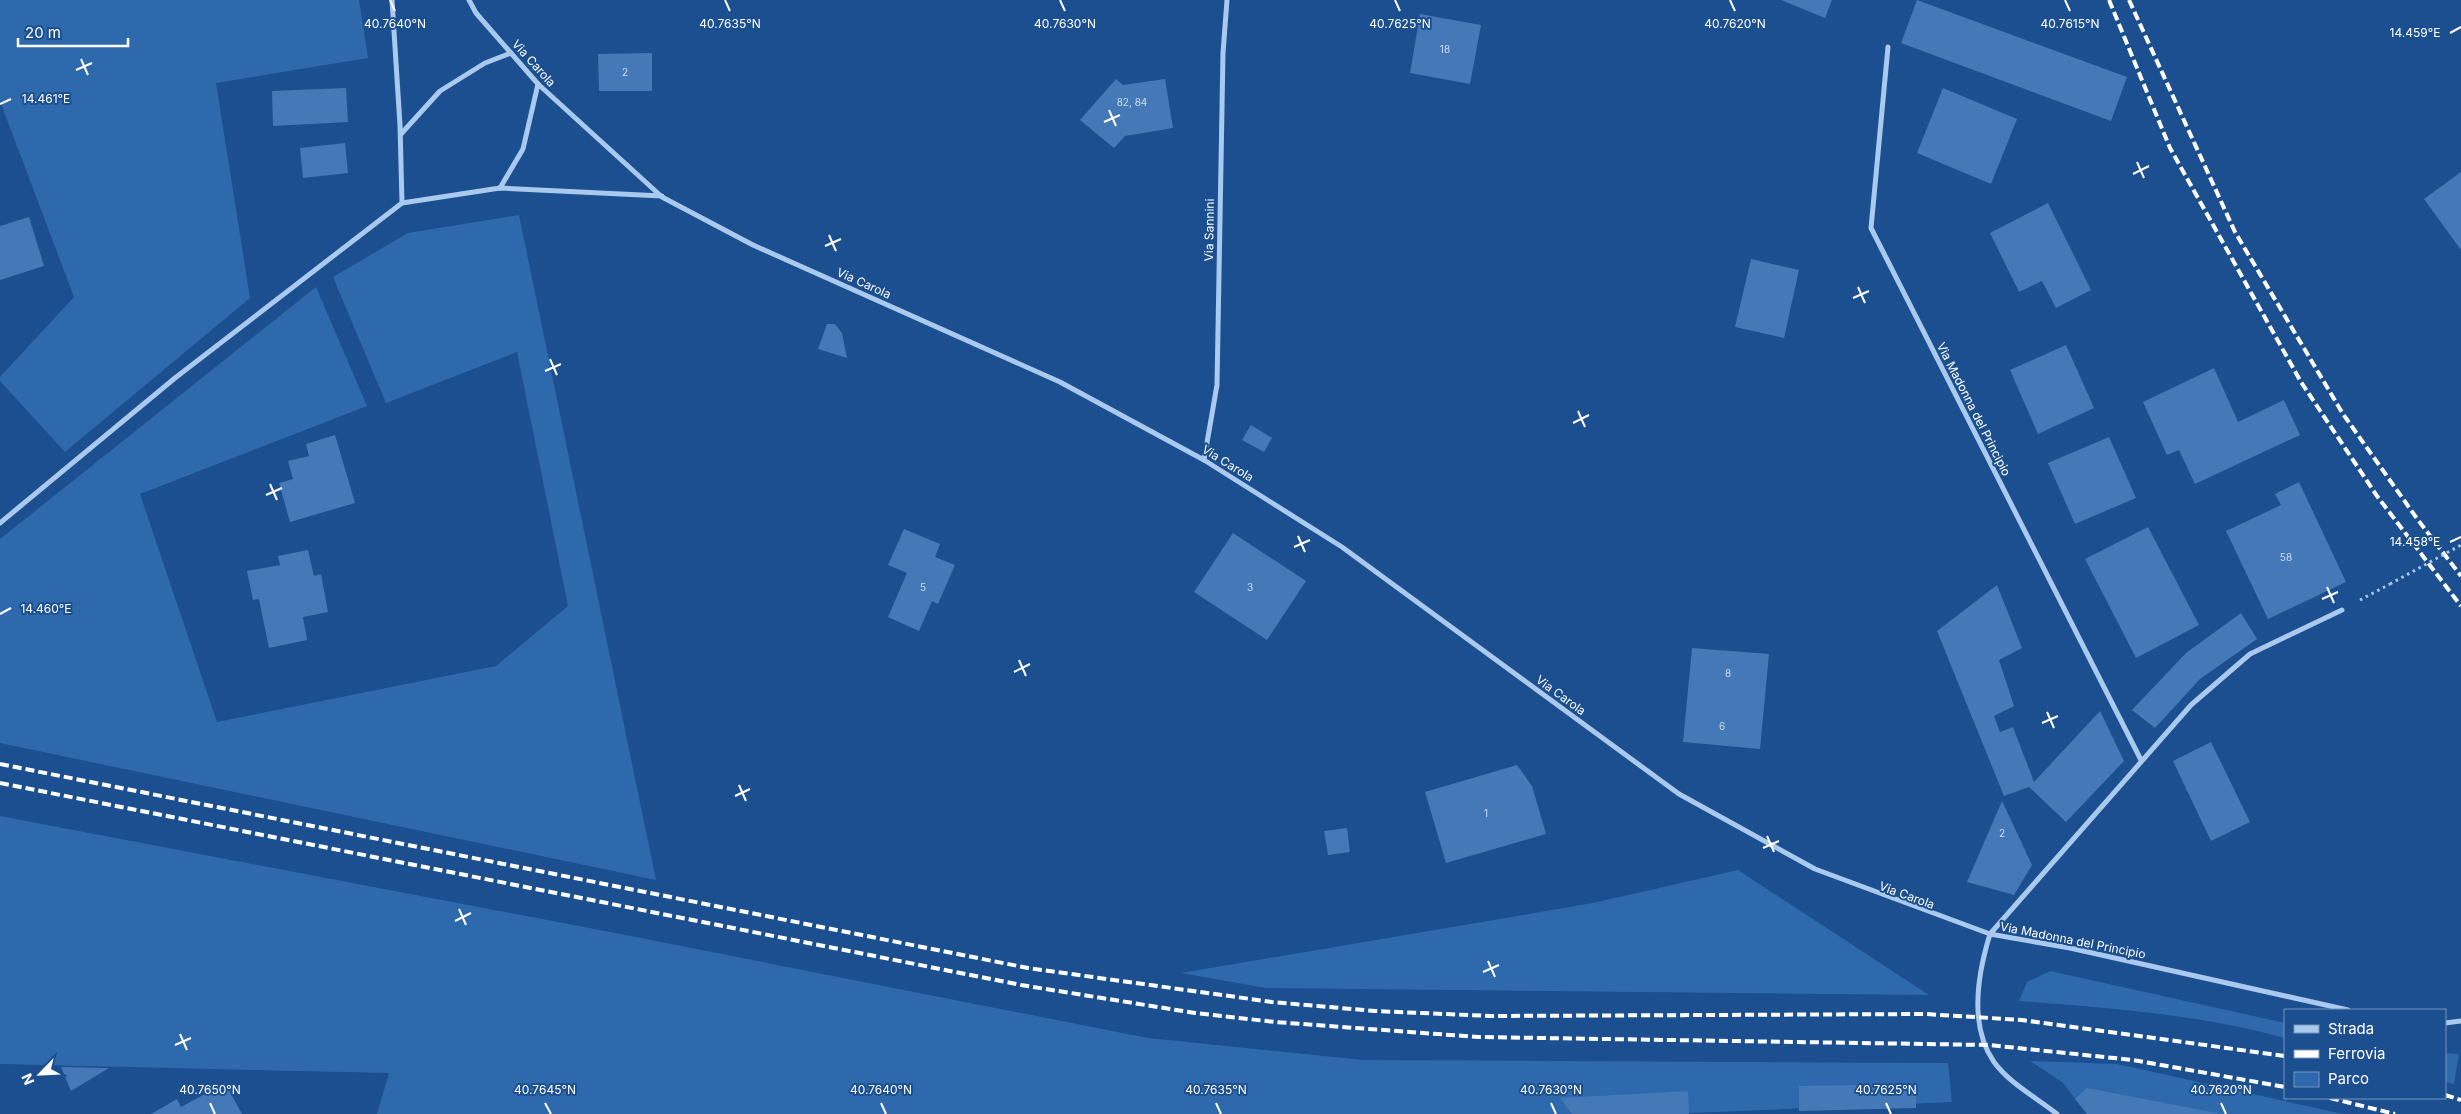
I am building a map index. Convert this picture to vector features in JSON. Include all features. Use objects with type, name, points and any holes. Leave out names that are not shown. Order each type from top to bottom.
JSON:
[{"type":"street","points":[[392,0],[402,203]]},
{"type":"street","name":"Via Carola","points":[[469,0],[476,13],[538,84],[662,196],[753,245],[1060,382],[1204,460],[1342,547],[1680,794],[1815,869],[1990,934]]},
{"type":"street","name":"Via Sannini","points":[[1204,460],[1217,385],[1222,63],[1226,0]]},
{"type":"street","name":"Via Madonna del Principio","points":[[1888,47],[1871,228],[2141,760]]},
{"type":"street","points":[[400,134],[440,90],[484,63],[511,53]]},
{"type":"street","points":[[500,188],[523,149],[538,84]]},
{"type":"street","points":[[0,523],[175,378],[402,203],[500,188],[662,196]]},
{"type":"street","name":"Via Madonna del Principio","points":[[1990,934],[2190,705],[2250,654],[2342,610]]},
{"type":"street","points":[[1990,934],[1978,979],[1980,1029],[1994,1061],[2011,1078],[2057,1114]]},
{"type":"street","name":"Via Madonna del Principio","points":[[1990,934],[2070,948],[2344,1009]]},
{"type":"street","points":[[2446,1023],[2461,1021]]},
{"type":"path","points":[[2342,610],[2461,545]]},
{"type":"green space","points":[[0,0],[359,0],[368,58],[216,83],[250,298],[65,452],[0,381],[0,377],[74,297],[0,101]]},
{"type":"green space","points":[[519,215],[656,880],[0,743],[0,539],[316,287],[367,406],[140,494],[217,722],[496,666],[568,606],[517,352],[386,403],[333,277],[408,233]]},
{"type":"green space","points":[[0,816],[605,931],[1148,1038],[1363,1060],[1948,1063],[1952,1102],[1668,1114],[377,1114],[389,1073],[0,1064]]},
{"type":"green space","points":[[1738,870],[1929,995],[1266,988],[1181,973],[1593,903]]},
{"type":"green space","points":[[2050,971],[2284,1023],[2284,1038],[2219,1023],[2153,1013],[2019,1001],[2027,982]]},
{"type":"green space","points":[[2446,1053],[2459,1054],[2454,1084],[2446,1082]]},
{"type":"green space","points":[[2030,1061],[2117,1064],[2343,1114],[2087,1114],[2063,1083]]},
{"type":"building","points":[[1781,0],[1832,0],[1825,18]]},
{"type":"building","points":[[1917,0],[2127,77],[2111,121],[1901,43]]},
{"type":"building","points":[[1420,14],[1481,25],[1470,84],[1410,73]]},
{"type":"building","points":[[652,53],[652,91],[599,91],[598,54]]},
{"type":"building","points":[[1116,79],[1123,85],[1165,79],[1173,128],[1125,136],[1114,148],[1080,120]]},
{"type":"building","points":[[346,88],[348,122],[273,126],[272,91]]},
{"type":"building","points":[[1943,88],[2017,119],[1991,184],[1917,153]]},
{"type":"building","points":[[345,143],[348,173],[303,178],[300,148]]},
{"type":"building","points":[[2461,172],[2461,250],[2424,199]]},
{"type":"building","points":[[2048,203],[2091,290],[2056,308],[2042,281],[2019,292],[1990,233]]},
{"type":"building","points":[[29,217],[44,266],[0,280],[0,226]]},
{"type":"building","points":[[1751,259],[1799,270],[1784,338],[1735,327]]},
{"type":"building","points":[[827,324],[835,324],[842,333],[847,358],[818,349]]},
{"type":"building","points":[[2066,345],[2094,408],[2038,434],[2010,370]]},
{"type":"building","points":[[2214,368],[2238,422],[2284,400],[2300,435],[2195,484],[2179,450],[2167,455],[2143,402]]},
{"type":"building","points":[[1251,425],[1272,438],[1264,452],[1242,440]]},
{"type":"building","points":[[335,435],[355,503],[290,522],[279,483],[293,479],[288,461],[309,456],[306,444]]},
{"type":"building","points":[[2109,437],[2136,498],[2075,524],[2048,463]]},
{"type":"building","points":[[2299,482],[2346,582],[2268,619],[2226,531],[2281,505],[2275,494]]},
{"type":"building","points":[[2148,527],[2199,625],[2136,658],[2085,559]]},
{"type":"building","points":[[904,529],[940,544],[935,557],[955,565],[938,604],[932,601],[919,631],[888,617],[907,573],[888,565]]},
{"type":"building","points":[[1233,533],[1306,581],[1267,640],[1194,592]]},
{"type":"building","points":[[308,550],[314,576],[321,574],[328,612],[303,617],[307,640],[269,648],[259,599],[253,600],[247,571],[280,565],[278,556]]},
{"type":"building","points":[[1997,585],[2022,648],[1999,660],[2014,706],[1994,716],[2000,732],[2013,727],[2034,782],[2100,711],[2124,761],[2066,822],[2029,787],[2004,796],[1937,631]]},
{"type":"building","points":[[2241,613],[2257,639],[2200,679],[2155,728],[2132,710],[2186,653]]},
{"type":"building","points":[[1692,648],[1769,654],[1760,749],[1683,742]]},
{"type":"building","points":[[2211,742],[2250,822],[2211,841],[2173,761]]},
{"type":"building","points":[[1517,765],[1532,786],[1546,834],[1446,863],[1425,792]]},
{"type":"building","points":[[2002,801],[2032,865],[2014,895],[1967,882]]},
{"type":"building","points":[[1347,828],[1350,852],[1328,855],[1324,831]]},
{"type":"building","points":[[61,1067],[109,1068],[71,1091]]},
{"type":"building","points":[[225,1083],[242,1114],[151,1114],[177,1099],[181,1107]]},
{"type":"building","points":[[1916,1084],[1916,1108],[1799,1111],[1799,1086]]},
{"type":"building","points":[[2087,1088],[2217,1114],[2087,1114],[2075,1099]]},
{"type":"building","points":[[1688,1091],[1689,1114],[1572,1114],[1560,1098]]},
{"type":"railway","points":[[2109,0],[2170,148],[2301,382],[2377,496],[2461,606]]},
{"type":"railway","points":[[2129,0],[2235,232],[2343,414],[2418,520],[2461,576]]},
{"type":"railway","points":[[0,764],[1028,968],[1272,1002],[1375,1011],[1491,1016],[1926,1014],[2022,1020],[2284,1056]]},
{"type":"railway","points":[[0,783],[1021,985],[1195,1013],[1275,1022],[1478,1037],[1989,1045],[2133,1060],[2284,1087]]},
{"type":"railway","points":[[2446,1095],[2461,1100]]},
{"type":"railway","points":[[2334,1099],[2395,1114]]}]
